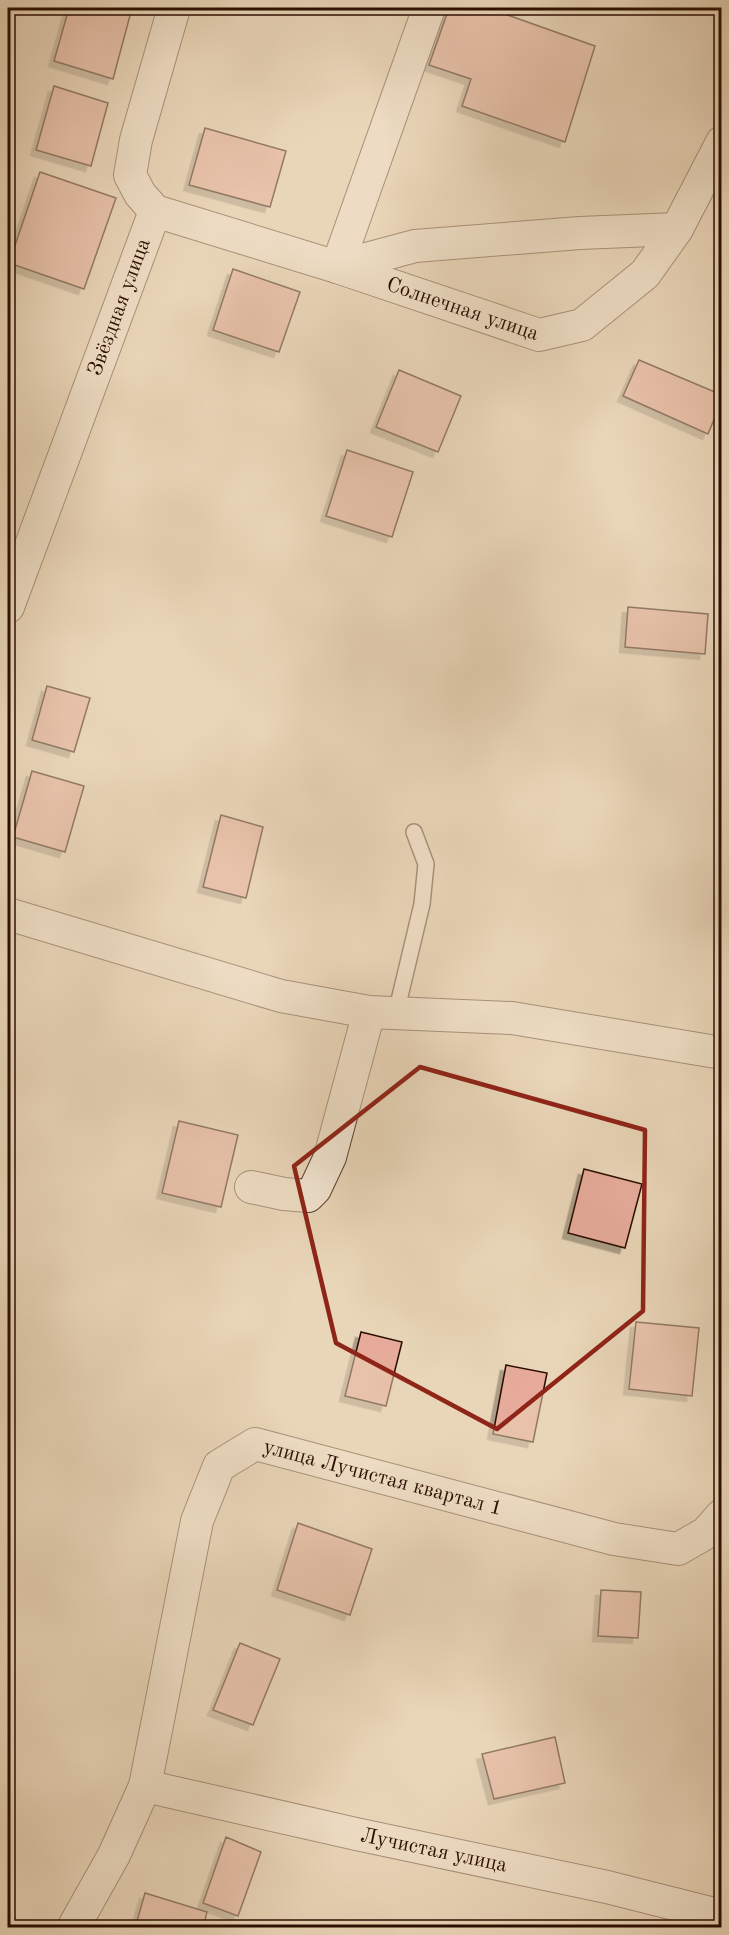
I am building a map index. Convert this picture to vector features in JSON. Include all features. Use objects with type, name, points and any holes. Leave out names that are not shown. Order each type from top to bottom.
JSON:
[{"type":"street","name":"Звёздная улица","points":[[8,607],[155,211],[140,194],[130,175],[136,140],[174,8]]},
{"type":"street","points":[[337,267],[429,8]]},
{"type":"street","name":"Солнечная улица","points":[[155,211],[337,267],[539,335],[582,325],[645,274],[677,230],[722,142]]},
{"type":"street","points":[[337,267],[415,246],[580,233],[677,230]]},
{"type":"street","points":[[8,914],[281,996],[382,1013],[512,1018],[722,1053]]},
{"type":"street","points":[[251,1187],[308,1196],[315,1189],[330,1157],[382,1013]]},
{"type":"street","name":"улица Лучистая квартал 1","points":[[145,1786],[197,1521],[219,1466],[255,1444],[614,1539],[678,1549],[706,1533],[722,1515]]},
{"type":"street","points":[[73,1928],[114,1855],[145,1786]]},
{"type":"street","name":"Лучистая улица","points":[[145,1786],[356,1834],[607,1887],[722,1916]]},
{"type":"lane","points":[[382,1013],[422,904],[426,864],[414,832]]},
{"type":"highlighted area","points":[[420,1067],[645,1130],[643,1311],[497,1429],[336,1343],[294,1166]]},
{"type":"building","points":[[69,8],[132,8],[113,79],[54,61]]},
{"type":"building","points":[[449,8],[488,8],[595,46],[565,142],[462,106],[471,79],[429,65]]},
{"type":"building","points":[[54,86],[108,103],[91,166],[36,150]]},
{"type":"building","points":[[205,128],[286,151],[270,207],[189,185]]},
{"type":"building","points":[[40,172],[116,198],[84,289],[9,263]]},
{"type":"building","points":[[233,269],[300,292],[279,352],[213,330]]},
{"type":"building","points":[[639,360],[722,395],[708,434],[623,396]]},
{"type":"building","points":[[399,370],[461,396],[438,452],[376,427]]},
{"type":"building","points":[[347,450],[413,472],[392,537],[326,516]]},
{"type":"building","points":[[628,607],[708,614],[705,654],[625,647]]},
{"type":"building","points":[[47,686],[90,698],[74,752],[32,740]]},
{"type":"building","points":[[32,771],[84,786],[65,852],[13,837]]},
{"type":"building","points":[[221,815],[263,827],[246,898],[203,887]]},
{"type":"building","points":[[179,1121],[238,1135],[221,1207],[162,1193]]},
{"type":"building","points":[[584,1169],[642,1184],[625,1248],[568,1233]]},
{"type":"building","points":[[636,1322],[699,1328],[692,1396],[629,1389]]},
{"type":"building","points":[[361,1332],[402,1342],[386,1406],[345,1396]]},
{"type":"building","points":[[506,1365],[547,1373],[533,1442],[493,1434]]},
{"type":"building","points":[[298,1523],[372,1549],[350,1615],[277,1590]]},
{"type":"building","points":[[601,1590],[641,1592],[638,1638],[598,1636]]},
{"type":"building","points":[[240,1643],[280,1659],[253,1725],[213,1710]]},
{"type":"building","points":[[555,1737],[565,1783],[494,1799],[482,1754]]},
{"type":"building","points":[[226,1837],[261,1852],[238,1916],[203,1903]]},
{"type":"building","points":[[145,1893],[207,1912],[203,1928],[135,1928]]}]
